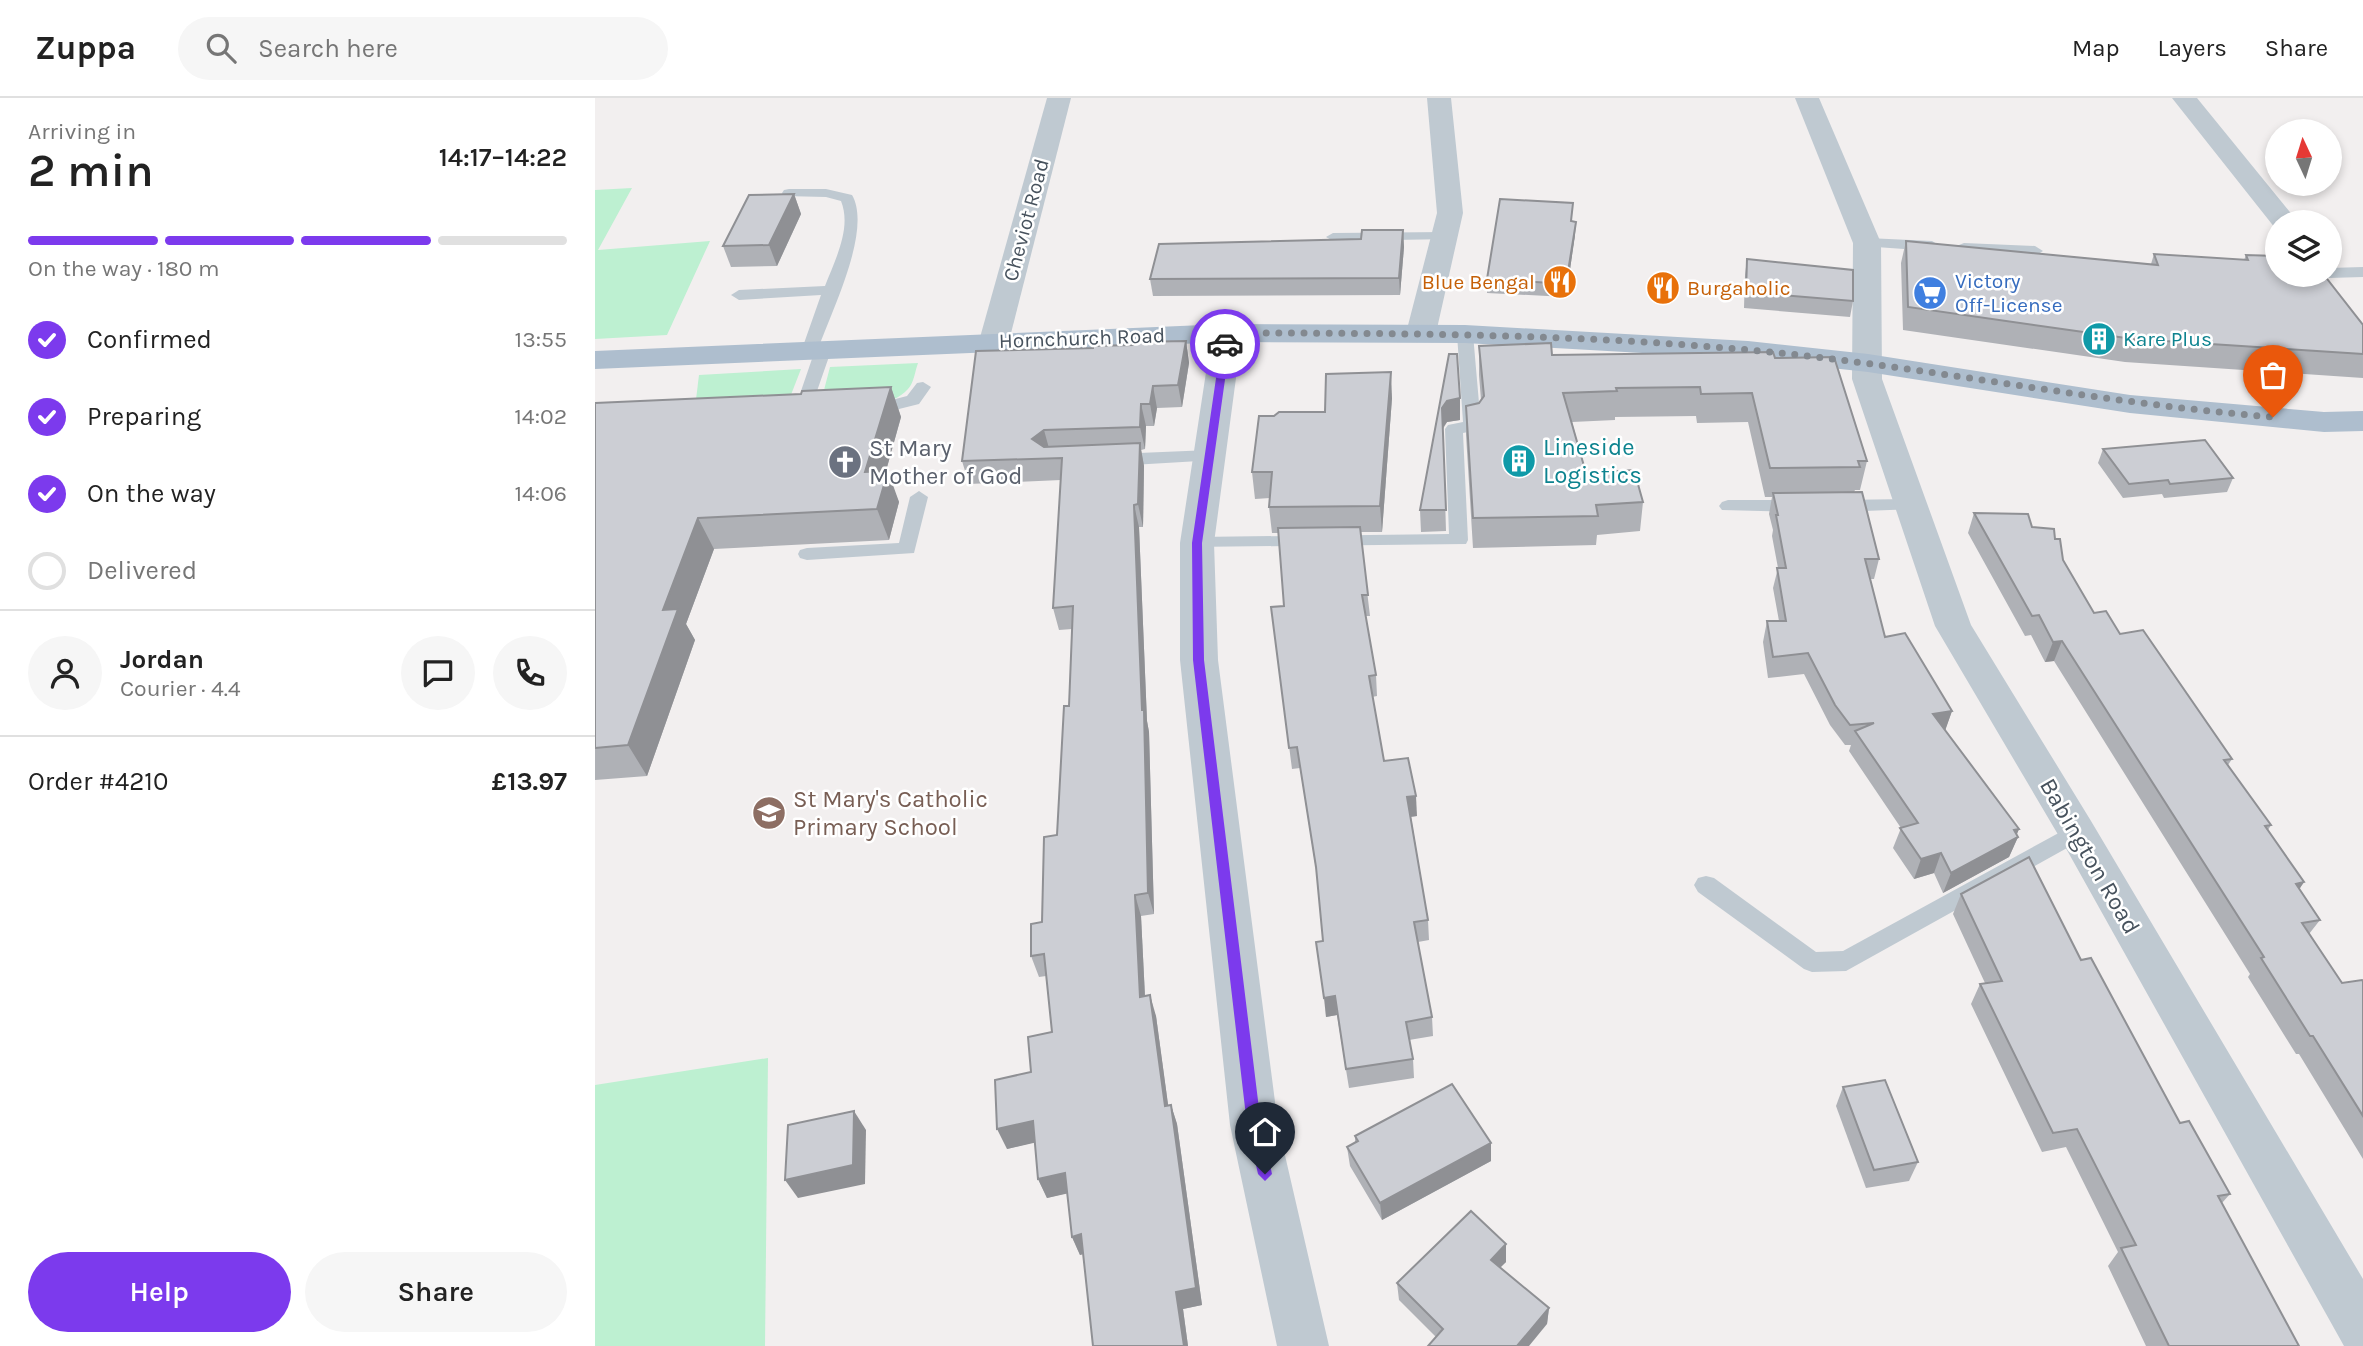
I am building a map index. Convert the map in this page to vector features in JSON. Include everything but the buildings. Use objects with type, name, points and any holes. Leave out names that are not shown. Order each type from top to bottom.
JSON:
[{"type":"main road","name":"Hornchurch Road","points":[[595,360],[1227,333],[1465,334],[1748,350],[1868,363],[2130,404],[2324,422],[2363,421]]},
{"type":"street","name":"Cheviot Road","points":[[993,341],[1059,98]]},
{"type":"street","points":[[1421,333],[1447,236],[1450,213],[1439,98]]},
{"type":"street","points":[[1807,98],[1867,243]]},
{"type":"street","points":[[2184,98],[2275,210]]},
{"type":"street","name":"Babington Road","points":[[1867,243],[1867,379],[1953,626],[2077,832],[2363,1329]]},
{"type":"street","points":[[1227,333],[1197,543],[1199,660],[1254,1125],[1303,1346]]},
{"type":"lane","points":[[789,193],[826,193],[847,198],[853,216],[845,254],[831,290],[817,349],[809,391],[813,403],[824,408],[848,412],[880,411],[913,400],[923,387]]},
{"type":"lane","points":[[1332,237],[1447,236]]},
{"type":"lane","points":[[1867,243],[2035,251]]},
{"type":"lane","points":[[2342,278],[2363,272]]},
{"type":"lane","points":[[739,295],[831,290]]},
{"type":"lane","points":[[1197,543],[1459,540],[1454,429],[1472,426],[1465,334]]},
{"type":"lane","points":[[1101,460],[1210,456]]},
{"type":"lane","points":[[807,554],[907,549],[919,497]]},
{"type":"lane","points":[[1728,506],[1909,505]]},
{"type":"lane","points":[[1706,885],[1812,962],[1846,961],[2077,832]]},
{"type":"green space","points":[[632,188],[598,250],[710,241],[667,335],[595,339],[595,190]]},
{"type":"green space","points":[[918,363],[910,386],[899,397],[889,401],[867,402],[824,390],[830,367]]},
{"type":"green space","points":[[801,369],[787,405],[694,416],[699,375]]},
{"type":"green space","points":[[768,1058],[765,1346],[595,1346],[595,1085]]},
{"type":"way so far","points":[[1225,344],[1227,333],[1421,333],[1572,338],[1748,350],[1868,363],[2130,404],[2273,417]]},
{"type":"place","name":"Blue Bengal","points":[[1560,282]]},
{"type":"place","name":"Burgaholic","points":[[1663,288]]},
{"type":"place","name":"Victory Off-License","points":[[1930,293]]},
{"type":"place","name":"Kare Plus","points":[[2099,339]]},
{"type":"place","name":"Lineside Logistics","points":[[1519,461]]},
{"type":"place","name":"St Mary Mother of God","points":[[845,462]]},
{"type":"place","name":"St Mary's Catholic Primary School","points":[[769,813]]},
{"type":"route","points":[[1225,344],[1197,543],[1199,660],[1254,1125],[1265,1174]]}]
